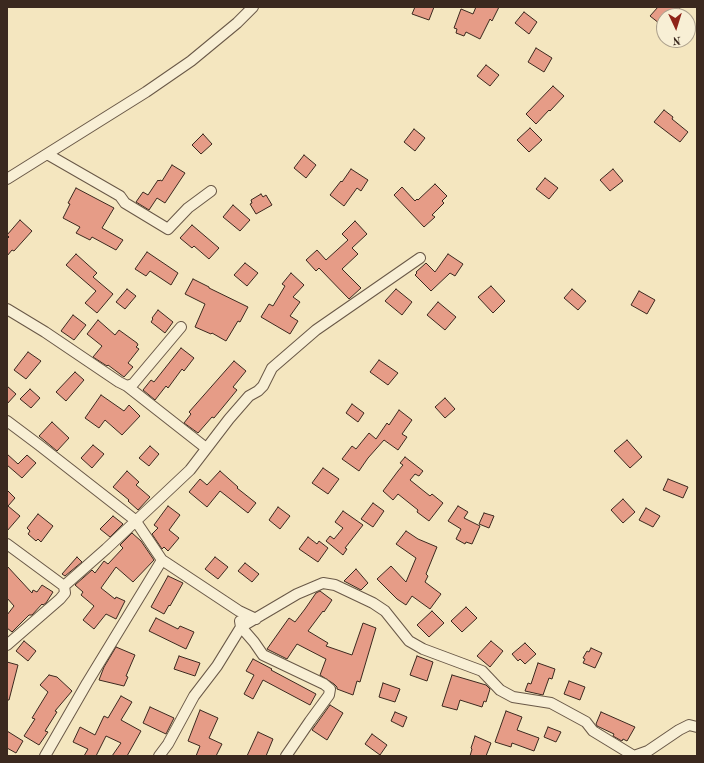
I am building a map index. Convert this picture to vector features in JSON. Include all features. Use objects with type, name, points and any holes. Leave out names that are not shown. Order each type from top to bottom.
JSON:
[{"type":"street","points":[[7,179],[146,92],[191,61],[237,23],[253,7]]},
{"type":"street","points":[[47,154],[120,196],[124,203],[168,229],[188,208],[211,191]]},
{"type":"street","points":[[64,586],[106,549],[135,520],[190,470],[229,419],[249,396],[258,391],[272,368],[316,330],[420,258]]},
{"type":"street","points":[[7,309],[127,386],[206,448]]},
{"type":"street","points":[[127,386],[133,384],[181,327]]},
{"type":"street","points":[[7,421],[135,520],[162,560],[239,611],[256,619]]},
{"type":"street","points":[[7,544],[64,586],[65,593],[7,645]]},
{"type":"street","points":[[45,756],[87,683],[162,560]]},
{"type":"street","points":[[159,756],[168,744],[194,696],[217,666],[241,627],[297,594],[324,583],[334,585],[373,603],[386,611],[409,640],[423,649],[482,670],[500,690],[513,697],[551,703],[586,722],[593,732],[634,756],[648,751],[689,725],[697,727]]},
{"type":"street","points":[[239,611],[241,627],[263,655],[324,684],[330,689],[329,695],[286,756]]},
{"type":"building","points":[[415,7],[434,7],[429,20],[412,14]]},
{"type":"building","points":[[476,7],[499,7],[492,21],[490,19],[480,39],[466,32],[464,36],[456,33],[457,29],[454,28],[461,9],[473,14]]},
{"type":"building","points":[[658,7],[681,7],[680,8],[657,8]]},
{"type":"building","points":[[656,9],[656,21],[650,16]]},
{"type":"building","points":[[524,12],[537,22],[529,34],[515,23]]},
{"type":"building","points":[[536,48],[552,58],[544,72],[528,62]]},
{"type":"building","points":[[486,65],[499,75],[490,86],[477,76]]},
{"type":"building","points":[[553,86],[564,96],[536,124],[526,114]]},
{"type":"building","points":[[664,110],[673,117],[672,119],[688,132],[680,142],[654,122]]},
{"type":"building","points":[[530,128],[542,140],[529,152],[517,140]]},
{"type":"building","points":[[414,129],[425,138],[415,151],[404,142]]},
{"type":"building","points":[[203,134],[212,144],[201,154],[192,145]]},
{"type":"building","points":[[304,155],[316,165],[306,178],[294,168]]},
{"type":"building","points":[[172,165],[185,173],[165,203],[157,198],[149,210],[136,202],[143,192],[148,195],[158,180],[162,181]]},
{"type":"building","points":[[351,169],[368,180],[361,191],[357,188],[344,206],[330,195]]},
{"type":"building","points":[[613,169],[623,181],[610,191],[600,180]]},
{"type":"building","points":[[545,178],[558,188],[549,199],[536,189]]},
{"type":"building","points":[[435,184],[447,196],[442,201],[444,203],[432,215],[435,217],[424,227],[394,195],[402,187],[415,201]]},
{"type":"building","points":[[76,188],[114,208],[102,228],[123,240],[116,250],[92,237],[90,240],[76,233],[80,227],[63,218],[70,204],[68,203]]},
{"type":"building","points":[[261,194],[263,197],[266,195],[272,205],[256,214],[250,204],[252,203],[251,200]]},
{"type":"building","points":[[233,205],[250,220],[240,231],[223,217]]},
{"type":"building","points":[[20,220],[32,231],[14,251],[12,250],[7,256],[7,239],[9,237],[7,235]]},
{"type":"building","points":[[355,221],[367,234],[352,248],[358,254],[342,269],[361,288],[349,299],[319,268],[316,271],[306,260],[317,250],[326,260],[348,240],[342,234]]},
{"type":"building","points":[[192,225],[219,248],[209,259],[194,246],[192,248],[180,238]]},
{"type":"building","points":[[147,252],[178,273],[171,285],[150,271],[146,276],[135,269]]},
{"type":"building","points":[[76,254],[97,273],[93,277],[113,294],[97,313],[85,303],[96,291],[66,265]]},
{"type":"building","points":[[448,254],[463,264],[455,276],[450,273],[431,291],[415,275],[417,273],[416,272],[426,263],[435,272]]},
{"type":"building","points":[[245,263],[258,273],[247,286],[234,275]]},
{"type":"building","points":[[291,273],[304,285],[293,297],[300,302],[290,316],[298,321],[290,334],[261,317],[269,304],[273,306],[285,286],[282,284]]},
{"type":"building","points":[[193,279],[248,307],[240,322],[238,321],[226,341],[212,333],[211,334],[195,327],[205,304],[185,294]]},
{"type":"building","points":[[491,286],[505,301],[493,313],[478,297]]},
{"type":"building","points":[[127,289],[136,296],[125,309],[116,302]]},
{"type":"building","points":[[396,289],[412,302],[402,315],[385,301]]},
{"type":"building","points":[[572,289],[586,301],[578,310],[564,298]]},
{"type":"building","points":[[639,291],[655,300],[647,314],[631,305]]},
{"type":"building","points":[[438,302],[456,317],[445,330],[427,315]]},
{"type":"building","points":[[158,310],[173,322],[165,333],[151,322]]},
{"type":"building","points":[[73,315],[86,325],[74,340],[61,331]]},
{"type":"building","points":[[98,320],[115,335],[119,330],[138,345],[136,347],[139,349],[128,363],[133,367],[124,377],[108,365],[107,366],[93,357],[102,346],[87,334]]},
{"type":"building","points":[[181,348],[194,358],[184,371],[182,369],[168,388],[166,386],[155,400],[143,390],[151,380],[154,382]]},
{"type":"building","points":[[28,352],[41,361],[26,379],[14,370]]},
{"type":"building","points":[[379,360],[398,373],[388,385],[370,372]]},
{"type":"building","points":[[234,361],[246,371],[233,387],[237,390],[214,418],[212,417],[198,433],[184,423],[191,414],[189,412]]},
{"type":"building","points":[[75,372],[84,380],[66,401],[56,392]]},
{"type":"building","points":[[7,386],[16,394],[7,404]]},
{"type":"building","points":[[30,389],[40,398],[31,408],[20,399]]},
{"type":"building","points":[[101,395],[124,411],[129,405],[140,416],[122,435],[105,420],[99,428],[85,418]]},
{"type":"building","points":[[445,398],[455,409],[445,418],[435,407]]},
{"type":"building","points":[[352,404],[364,413],[358,422],[346,413]]},
{"type":"building","points":[[399,410],[412,420],[402,434],[407,437],[398,450],[384,440],[359,471],[342,459],[352,446],[356,449],[369,433],[376,439],[387,423],[389,425]]},
{"type":"building","points":[[52,422],[69,438],[57,451],[39,436]]},
{"type":"building","points":[[627,440],[642,457],[630,468],[614,451]]},
{"type":"building","points":[[93,445],[104,454],[92,468],[81,458]]},
{"type":"building","points":[[150,446],[159,454],[149,466],[139,458]]},
{"type":"building","points":[[7,454],[18,464],[27,455],[36,463],[22,478],[7,465]]},
{"type":"building","points":[[405,457],[423,471],[419,476],[415,474],[410,480],[430,496],[432,494],[443,503],[429,521],[398,494],[393,500],[383,491],[403,465],[400,463]]},
{"type":"building","points":[[323,468],[339,479],[328,494],[312,483]]},
{"type":"building","points":[[127,471],[139,482],[136,485],[150,497],[138,510],[128,501],[129,500],[113,487]]},
{"type":"building","points":[[220,471],[238,487],[237,488],[256,503],[248,513],[220,491],[207,507],[189,492],[200,479],[207,485]]},
{"type":"building","points":[[668,479],[688,487],[683,498],[663,490]]},
{"type":"building","points":[[7,490],[15,498],[8,506],[20,516],[7,531]]},
{"type":"building","points":[[623,499],[635,512],[623,523],[611,510]]},
{"type":"building","points":[[373,503],[384,511],[373,527],[361,519]]},
{"type":"building","points":[[168,506],[180,515],[169,530],[179,538],[168,551],[164,547],[162,549],[152,534],[158,528],[154,525]]},
{"type":"building","points":[[458,506],[468,512],[464,518],[480,526],[472,544],[466,542],[465,544],[456,539],[461,529],[448,521]]},
{"type":"building","points":[[278,507],[290,516],[280,529],[269,520]]},
{"type":"building","points":[[646,508],[660,516],[653,527],[639,520]]},
{"type":"building","points":[[343,511],[363,525],[345,548],[347,549],[343,555],[326,541],[330,536],[334,539],[343,528],[335,522]]},
{"type":"building","points":[[484,513],[494,516],[489,528],[479,524]]},
{"type":"building","points":[[38,514],[53,526],[41,542],[38,539],[36,541],[28,534],[30,531],[27,528]]},
{"type":"building","points":[[113,516],[123,524],[110,537],[100,529]]},
{"type":"building","points":[[406,531],[418,539],[437,547],[426,574],[428,576],[425,582],[441,594],[430,609],[412,596],[406,605],[397,599],[377,579],[391,566],[406,582],[416,558],[396,544]]},
{"type":"building","points":[[132,533],[141,541],[154,560],[133,582],[116,567],[101,588],[115,599],[116,597],[125,601],[116,619],[106,614],[94,629],[83,620],[94,606],[81,595],[83,592],[75,585],[92,570],[95,573],[104,561],[108,564],[123,548],[120,545]]},
{"type":"building","points":[[308,537],[317,544],[319,541],[328,548],[318,562],[299,549]]},
{"type":"building","points":[[77,557],[82,562],[65,576],[62,574]]},
{"type":"building","points":[[215,557],[228,567],[218,579],[205,569]]},
{"type":"building","points":[[245,563],[259,574],[252,582],[238,571]]},
{"type":"building","points":[[7,566],[32,593],[33,590],[37,592],[42,585],[53,592],[46,603],[43,605],[42,604],[32,615],[29,615],[12,632],[7,628],[7,615],[14,606],[7,598]]},
{"type":"building","points":[[356,569],[368,583],[361,590],[344,581]]},
{"type":"building","points":[[168,576],[183,583],[164,614],[151,607]]},
{"type":"building","points":[[320,591],[332,600],[308,631],[328,643],[326,646],[352,655],[363,623],[376,628],[360,682],[357,681],[353,695],[337,689],[334,684],[320,675],[326,659],[297,644],[287,659],[267,649],[289,618],[295,622],[316,593]]},
{"type":"building","points":[[466,607],[477,618],[462,632],[451,621]]},
{"type":"building","points":[[432,611],[444,623],[429,637],[417,625]]},
{"type":"building","points":[[156,618],[178,629],[180,626],[194,632],[186,649],[149,631]]},
{"type":"building","points":[[24,641],[36,651],[28,661],[16,651]]},
{"type":"building","points":[[491,641],[503,651],[490,667],[477,656]]},
{"type":"building","points":[[525,643],[536,654],[525,664],[520,659],[518,661],[512,654]]},
{"type":"building","points":[[116,647],[135,655],[126,676],[128,677],[124,686],[99,680],[104,667]]},
{"type":"building","points":[[591,648],[602,653],[595,668],[583,663],[585,659],[583,658],[587,651],[589,652]]},
{"type":"building","points":[[179,656],[200,663],[195,676],[174,669]]},
{"type":"building","points":[[417,656],[433,662],[427,681],[410,675]]},
{"type":"building","points":[[253,659],[316,694],[310,705],[263,680],[253,699],[244,694],[254,675],[246,671]]},
{"type":"building","points":[[7,662],[18,665],[9,700],[7,700]]},
{"type":"building","points":[[538,663],[555,669],[552,679],[549,678],[543,695],[525,691],[528,683],[531,684]]},
{"type":"building","points":[[49,675],[57,677],[72,691],[55,711],[57,712],[45,731],[48,732],[39,745],[24,736],[35,719],[32,718],[48,692],[40,685]]},
{"type":"building","points":[[452,675],[486,685],[490,689],[486,702],[484,701],[482,707],[460,700],[457,710],[442,706]]},
{"type":"building","points":[[569,681],[585,687],[580,700],[564,694]]},
{"type":"building","points":[[383,683],[400,689],[395,702],[379,697]]},
{"type":"building","points":[[121,696],[132,702],[121,720],[141,731],[127,756],[112,756],[121,743],[106,736],[96,756],[84,756],[88,749],[73,742],[80,727],[95,735],[104,716],[108,718]]},
{"type":"building","points":[[330,705],[343,713],[327,740],[312,730]]},
{"type":"building","points":[[150,707],[174,718],[166,734],[143,723]]},
{"type":"building","points":[[200,710],[218,718],[209,738],[222,744],[216,756],[196,756],[200,746],[188,741]]},
{"type":"building","points":[[506,711],[522,717],[517,730],[539,738],[534,751],[512,743],[511,747],[495,742]]},
{"type":"building","points":[[395,712],[407,717],[403,727],[391,721]]},
{"type":"building","points":[[601,712],[635,727],[627,741],[623,739],[622,741],[620,740],[613,736],[614,734],[597,726],[596,724]]},
{"type":"building","points":[[548,727],[561,732],[556,742],[544,737]]},
{"type":"building","points":[[7,731],[23,741],[16,753],[7,748]]},
{"type":"building","points":[[258,732],[273,739],[266,756],[247,756]]},
{"type":"building","points":[[372,734],[387,745],[380,755],[365,744]]},
{"type":"building","points":[[475,736],[491,743],[486,756],[470,756]]}]
